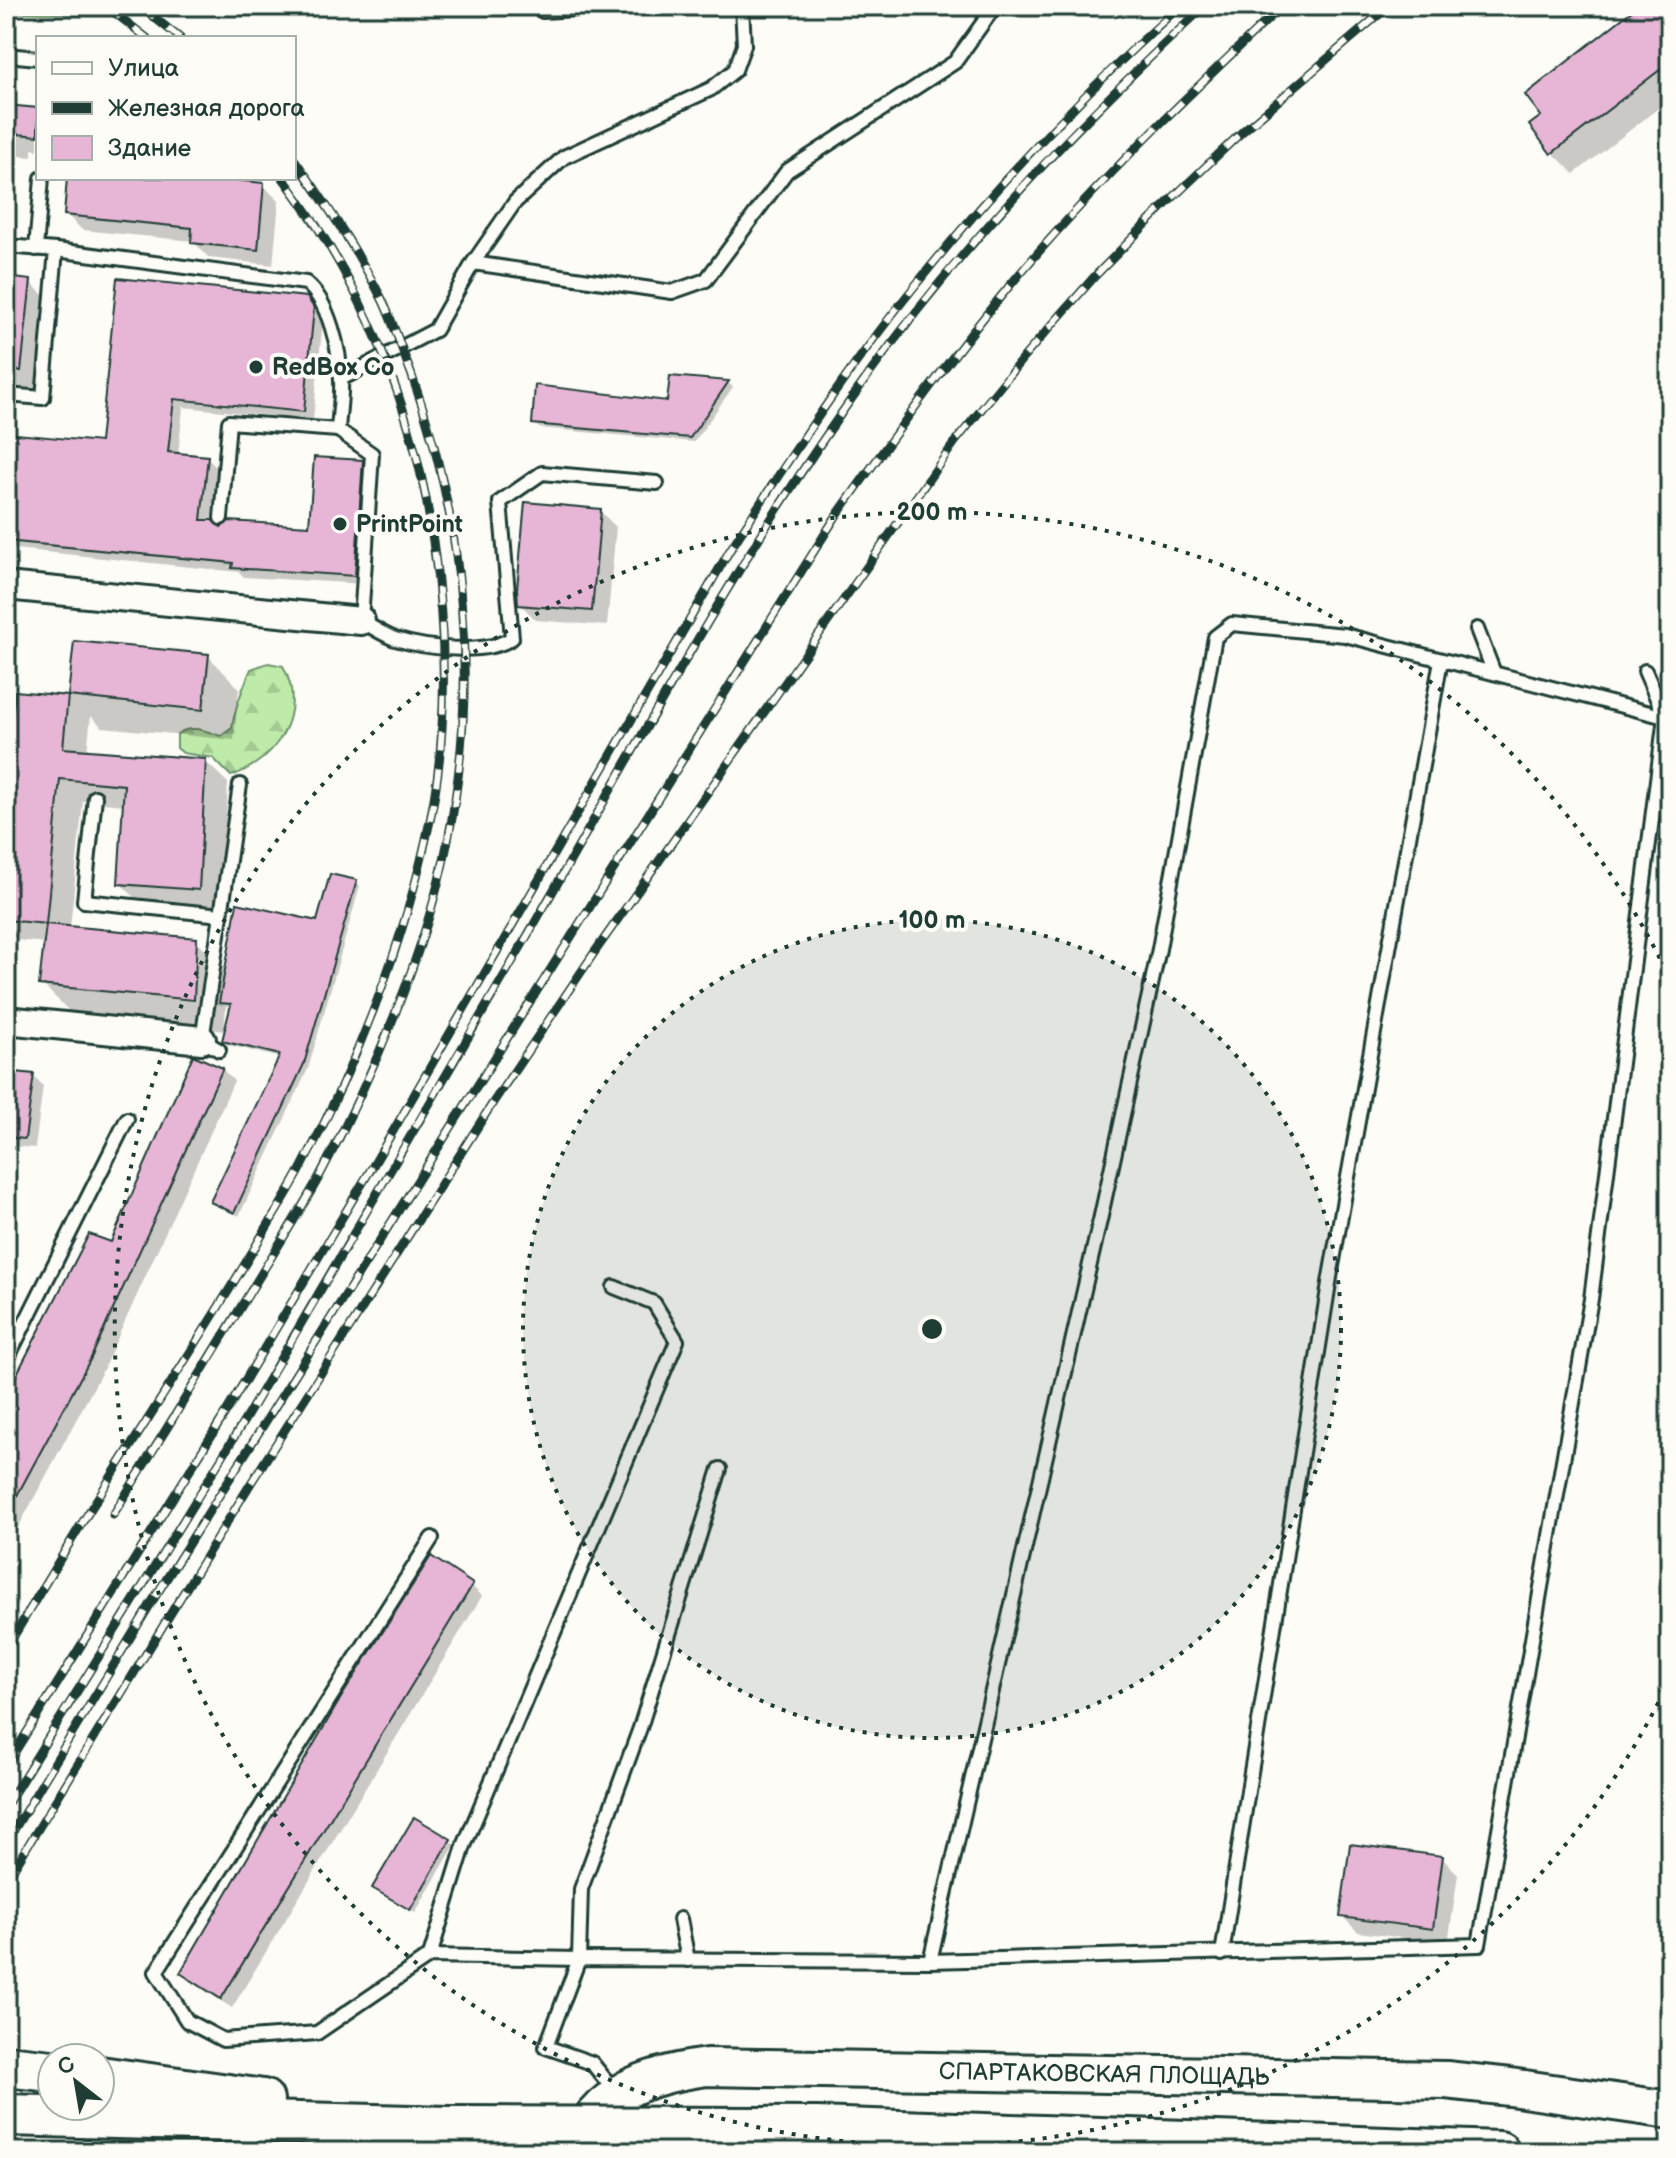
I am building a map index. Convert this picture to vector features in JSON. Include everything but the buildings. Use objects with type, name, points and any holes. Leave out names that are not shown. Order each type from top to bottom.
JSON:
[{"type":"main road","points":[[6,2066],[36,2069]]},
{"type":"main road","points":[[116,2079],[449,2127]]},
{"type":"main road","points":[[6,2115],[449,2127],[816,2128],[1499,2152]]},
{"type":"street","points":[[6,586],[361,621]]},
{"type":"street","points":[[6,1020],[211,1045]]},
{"type":"street","name":"СПАРТАКОВСКАЯ ПЛОЩАДЬ","points":[[572,2152],[581,2131],[596,2111],[617,2094],[654,2078],[707,2067],[1446,2080],[1670,2110]]},
{"type":"lane","points":[[542,6],[543,11],[627,6]]},
{"type":"lane","points":[[341,379],[435,330],[473,263],[515,202],[564,157],[711,89],[735,70],[744,45],[742,6]]},
{"type":"lane","points":[[473,263],[672,292],[706,280],[787,171],[955,62],[995,6]]},
{"type":"lane","points":[[6,55],[36,58]]},
{"type":"lane","points":[[36,249],[42,180]]},
{"type":"lane","points":[[6,246],[306,283],[318,292],[330,319],[341,379],[338,430]]},
{"type":"lane","points":[[6,395],[43,398],[56,250]]},
{"type":"lane","points":[[221,518],[229,422],[338,430],[372,454],[361,621],[394,639],[465,651],[500,646],[512,638],[500,502],[542,473],[657,483]]},
{"type":"lane","points":[[930,1961],[1098,1232],[1159,949],[1215,637],[1232,624],[1284,626],[1345,635],[1665,717]]},
{"type":"lane","points":[[1477,629],[1494,673]]},
{"type":"lane","points":[[1222,1954],[1330,1277],[1441,660]]},
{"type":"lane","points":[[432,1538],[156,1972],[187,2021],[223,2040],[317,2033],[430,1956],[930,1961],[1479,1945],[1591,1299],[1665,717],[1645,671]]},
{"type":"lane","points":[[211,1045],[221,915],[240,785]]},
{"type":"lane","points":[[95,797],[84,901],[221,915]]},
{"type":"lane","points":[[6,1361],[127,1119]]},
{"type":"lane","points":[[430,1956],[464,1846],[677,1341],[654,1303],[614,1287]]},
{"type":"lane","points":[[617,2094],[592,2063],[546,2047],[579,1959],[581,1889],[640,1728],[720,1469]]},
{"type":"lane","points":[[680,1919],[688,1960]]},
{"type":"green space","points":[[6,6],[65,6],[78,14],[6,12]]},
{"type":"green space","points":[[268,663],[283,666],[292,701],[284,733],[262,759],[231,776],[213,758],[183,753],[177,748],[177,734],[182,731],[199,729],[221,736],[232,728],[251,669]]},
{"type":"railway","points":[[106,6],[144,36]]},
{"type":"railway","points":[[140,6],[178,36]]},
{"type":"railway","points":[[6,1766],[228,1409],[374,1164],[730,550],[796,449],[889,318],[976,213],[1075,106],[1180,6]]},
{"type":"railway","points":[[6,1806],[247,1416],[682,666],[818,447],[905,327],[985,230],[1070,137],[1205,6]]},
{"type":"railway","points":[[6,1843],[150,1605],[835,518],[1014,280],[1129,155],[1282,6]]},
{"type":"railway","points":[[6,1881],[251,1483],[494,1101],[594,953],[955,442],[1095,276],[1163,207],[1243,131],[1389,6]]},
{"type":"railway","points":[[113,1515],[304,1203],[358,1099],[395,1014],[426,926],[448,840],[458,781],[463,722],[461,604],[455,545],[429,429],[381,297],[340,226],[296,162]]},
{"type":"railway","points":[[6,1649],[303,1165],[341,1087],[375,1006],[404,923],[426,839],[439,765],[443,653],[438,578],[425,492],[399,396],[361,304],[312,218],[284,180]]},
{"type":"place","name":"RedBox Co","points":[[256,367]]},
{"type":"place","name":"PrintPoint","points":[[340,524]]}]
